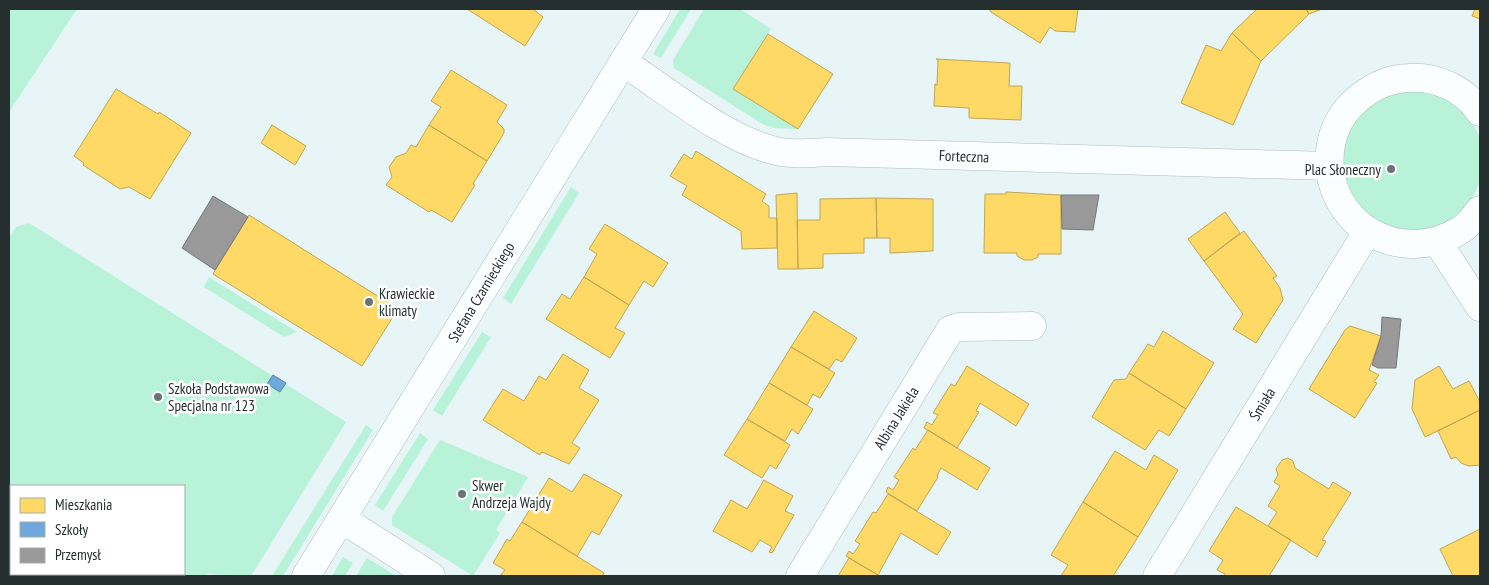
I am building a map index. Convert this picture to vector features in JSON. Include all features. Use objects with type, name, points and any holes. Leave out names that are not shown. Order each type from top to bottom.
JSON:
[{"type":"street","name":"Stefana Czarnieckiego","points":[[306,576],[656,9]]},
{"type":"street","name":"Forteczna","points":[[623,62],[707,118],[744,138],[776,151],[796,154],[826,152],[1329,166]]},
{"type":"street","points":[[1480,112],[1473,101],[1449,85],[1421,77],[1392,79],[1365,91],[1345,111],[1332,137],[1329,166],[1334,190],[1346,212],[1367,232],[1387,240],[1412,244],[1436,241],[1463,229],[1480,210]]},
{"type":"street","name":"Śmiała","points":[[1156,576],[1367,232]]},
{"type":"street","points":[[1436,241],[1480,307]]},
{"type":"street","name":"Albina Jakiela","points":[[800,576],[950,330],[959,327],[1032,326]]},
{"type":"street","points":[[342,519],[431,576]]},
{"type":"green space","points":[[9,9],[77,9],[9,112]]},
{"type":"green space","points":[[680,9],[691,9],[661,58],[653,54]]},
{"type":"green space","points":[[704,9],[740,9],[771,29],[734,89],[798,129],[775,128],[764,125],[674,68],[673,60]]},
{"type":"green space","points":[[1412,89],[1426,90],[1439,94],[1462,110],[1478,133],[1482,146],[1482,174],[1478,187],[1462,210],[1439,226],[1426,230],[1412,231],[1398,230],[1385,226],[1362,210],[1346,187],[1342,174],[1341,160],[1342,146],[1346,133],[1362,110],[1385,94],[1398,90]]},
{"type":"green space","points":[[571,187],[579,193],[511,304],[503,298]]},
{"type":"green space","name":"Szkoła Podstawowa Specjalna nr 123","points":[[29,223],[346,422],[251,576],[207,574],[205,576],[122,575],[185,575],[185,485],[10,485],[9,505],[9,238],[16,227]]},
{"type":"green space","points":[[209,277],[297,332],[284,337],[204,287]]},
{"type":"green space","points":[[482,332],[491,337],[442,416],[433,410]]},
{"type":"green space","points":[[366,425],[373,430],[283,576],[272,576]]},
{"type":"green space","points":[[420,433],[428,439],[383,511],[375,505]]},
{"type":"green space","name":"Skwer Andrzeja Wajdy","points":[[440,440],[528,477],[496,530],[500,533],[473,576],[392,525],[392,517]]},
{"type":"green space","points":[[343,557],[353,563],[345,576],[332,576]]},
{"type":"green space","points":[[367,558],[396,576],[356,576]]},
{"type":"building: Mieszkania","points":[[467,9],[533,9],[543,17],[525,46]]},
{"type":"building: Mieszkania","points":[[989,9],[1078,9],[1075,32],[1055,31],[1050,27],[1040,43]]},
{"type":"building: Mieszkania","points":[[1257,9],[1306,9],[1309,14],[1261,61],[1232,33]]},
{"type":"building: Mieszkania","points":[[1306,9],[1322,9],[1309,14]]},
{"type":"building: Mieszkania","points":[[1475,9],[1480,9],[1480,19],[1472,16]]},
{"type":"building: Mieszkania","points":[[1232,33],[1261,61],[1233,125],[1181,103],[1206,45],[1221,51]]},
{"type":"building: Mieszkania","points":[[768,34],[833,74],[798,129],[733,89]]},
{"type":"building: Mieszkania","points":[[936,59],[1010,63],[1009,86],[1022,86],[1021,120],[969,118],[969,108],[934,106],[935,84],[937,85],[938,60]]},
{"type":"building: Mieszkania","points":[[451,70],[507,105],[497,122],[504,129],[504,133],[487,161],[429,125],[441,107],[431,101]]},
{"type":"building: Mieszkania","points":[[116,89],[158,114],[159,112],[191,133],[150,199],[129,187],[120,189],[83,165],[84,163],[74,156]]},
{"type":"building: Mieszkania","points":[[272,125],[306,146],[295,165],[261,143]]},
{"type":"building: Mieszkania","points":[[429,125],[487,161],[473,184],[475,185],[452,222],[431,210],[429,212],[386,185],[392,177],[389,167],[396,157],[406,153],[411,145],[416,147]]},
{"type":"building: Mieszkania","points":[[696,151],[766,194],[762,201],[769,206],[769,218],[777,218],[777,248],[742,249],[741,231],[682,195],[687,186],[670,176],[684,154],[692,159]]},
{"type":"building: Mieszkania","points":[[1006,192],[1061,195],[1061,254],[1038,254],[1038,257],[1032,260],[1024,260],[1017,256],[1017,253],[984,253],[985,194],[1006,194]]},
{"type":"building: Mieszkania","points":[[797,193],[798,269],[778,269],[776,195]]},
{"type":"building: Mieszkania","points":[[876,198],[933,199],[933,251],[890,253],[890,238],[877,238]]},
{"type":"building: Mieszkania","points":[[876,198],[877,238],[864,238],[864,253],[823,254],[823,268],[798,269],[797,220],[820,220],[820,199]]},
{"type":"building: Mieszkania","points":[[1225,212],[1240,233],[1204,261],[1188,239]]},
{"type":"building: Mieszkania","points":[[249,215],[398,309],[362,366],[213,274]]},
{"type":"building: Mieszkania","points":[[605,224],[668,263],[653,287],[644,281],[629,305],[584,277],[597,254],[589,249]]},
{"type":"building: Mieszkania","points":[[1244,231],[1277,276],[1273,278],[1280,288],[1283,300],[1256,343],[1233,329],[1243,314],[1204,261]]},
{"type":"building: Mieszkania","points":[[584,277],[629,305],[615,328],[625,333],[610,358],[546,319],[562,294],[570,299]]},
{"type":"building: Mieszkania","points":[[814,311],[857,338],[842,362],[836,359],[829,369],[791,347]]},
{"type":"building: Mieszkania","points":[[1350,326],[1381,336],[1369,370],[1379,375],[1374,382],[1377,383],[1355,418],[1309,389],[1345,330]]},
{"type":"building: Mieszkania","points":[[1163,331],[1214,363],[1186,409],[1129,373],[1148,344],[1154,347]]},
{"type":"building: Mieszkania","points":[[791,347],[835,373],[820,398],[813,394],[807,405],[769,383]]},
{"type":"building: Mieszkania","points":[[563,354],[589,370],[579,388],[599,400],[572,443],[580,448],[569,464],[542,452],[540,455],[483,420],[503,389],[524,401],[539,376],[546,380]]},
{"type":"building: Mieszkania","points":[[967,366],[1029,404],[1016,426],[980,403],[976,411],[979,412],[957,448],[924,428],[927,422],[932,425],[938,415],[933,413],[951,384],[955,386]]},
{"type":"building: Mieszkania","points":[[1439,366],[1453,389],[1469,381],[1480,402],[1480,410],[1425,437],[1412,409],[1415,380]]},
{"type":"building: Mieszkania","points":[[1129,373],[1186,409],[1169,436],[1159,430],[1145,450],[1092,417],[1114,380],[1126,379]]},
{"type":"building: Mieszkania","points":[[769,383],[813,409],[798,434],[792,429],[785,441],[747,419]]},
{"type":"building: Mieszkania","points":[[1480,410],[1480,465],[1469,466],[1461,463],[1456,457],[1451,459],[1438,431]]},
{"type":"building: Mieszkania","points":[[747,419],[790,445],[776,469],[770,465],[762,478],[724,455]]},
{"type":"building: Mieszkania","points":[[928,430],[990,468],[977,490],[941,468],[938,477],[917,511],[886,492],[888,487],[893,490],[899,480],[894,477],[913,448],[915,450]]},
{"type":"building: Mieszkania","points":[[1115,451],[1146,470],[1154,455],[1178,470],[1138,537],[1083,502]]},
{"type":"building: Mieszkania","points":[[1288,458],[1293,461],[1295,468],[1329,489],[1333,482],[1351,493],[1322,540],[1326,541],[1317,557],[1268,526],[1277,512],[1268,506],[1280,486],[1274,482],[1278,475],[1276,469],[1282,460]]},
{"type":"building: Mieszkania","points":[[584,474],[622,495],[599,535],[592,531],[577,556],[522,522],[549,478],[572,492]]},
{"type":"building: Mieszkania","points":[[764,480],[793,496],[785,511],[794,515],[772,553],[769,552],[772,547],[760,540],[752,552],[713,531],[731,500],[747,509]]},
{"type":"building: Mieszkania","points":[[888,494],[951,532],[937,555],[901,533],[878,575],[846,556],[849,551],[853,554],[860,544],[855,541],[873,512],[876,513]]},
{"type":"building: Mieszkania","points":[[1083,502],[1138,537],[1113,576],[1061,576],[1068,565],[1051,555]]},
{"type":"building: Mieszkania","points":[[1236,507],[1291,540],[1269,576],[1224,576],[1225,574],[1217,570],[1223,560],[1209,551]]},
{"type":"building: Mieszkania","points":[[522,522],[604,573],[602,576],[500,576],[505,570],[493,563],[507,539],[510,541]]},
{"type":"building: Mieszkania","points":[[1480,529],[1480,576],[1453,576],[1440,549]]},
{"type":"building: Mieszkania","points":[[849,558],[878,575],[880,576],[838,576]]},
{"type":"building: Szkoły","points":[[273,375],[286,383],[280,392],[267,384]]},
{"type":"building: Szkoły","points":[[9,505],[10,566],[9,566]]},
{"type":"building: Szkoły","points":[[18,575],[124,576],[18,576]]},
{"type":"building: Przemysł","points":[[1061,195],[1099,195],[1093,230],[1062,229]]},
{"type":"building: Przemysł","points":[[213,196],[248,217],[215,270],[182,248]]},
{"type":"building: Przemysł","points":[[1382,317],[1401,319],[1396,368],[1378,368],[1372,365],[1381,336]]},
{"type":"place","name":"Plac Słoneczny","points":[[1391,169]]},
{"type":"place","name":"Krawieckie klimaty","points":[[369,302]]},
{"type":"place","name":"Szkoła Podstawowa Specjalna nr 123","points":[[158,397]]},
{"type":"place","name":"Skwer Andrzeja Wajdy","points":[[462,494]]}]
